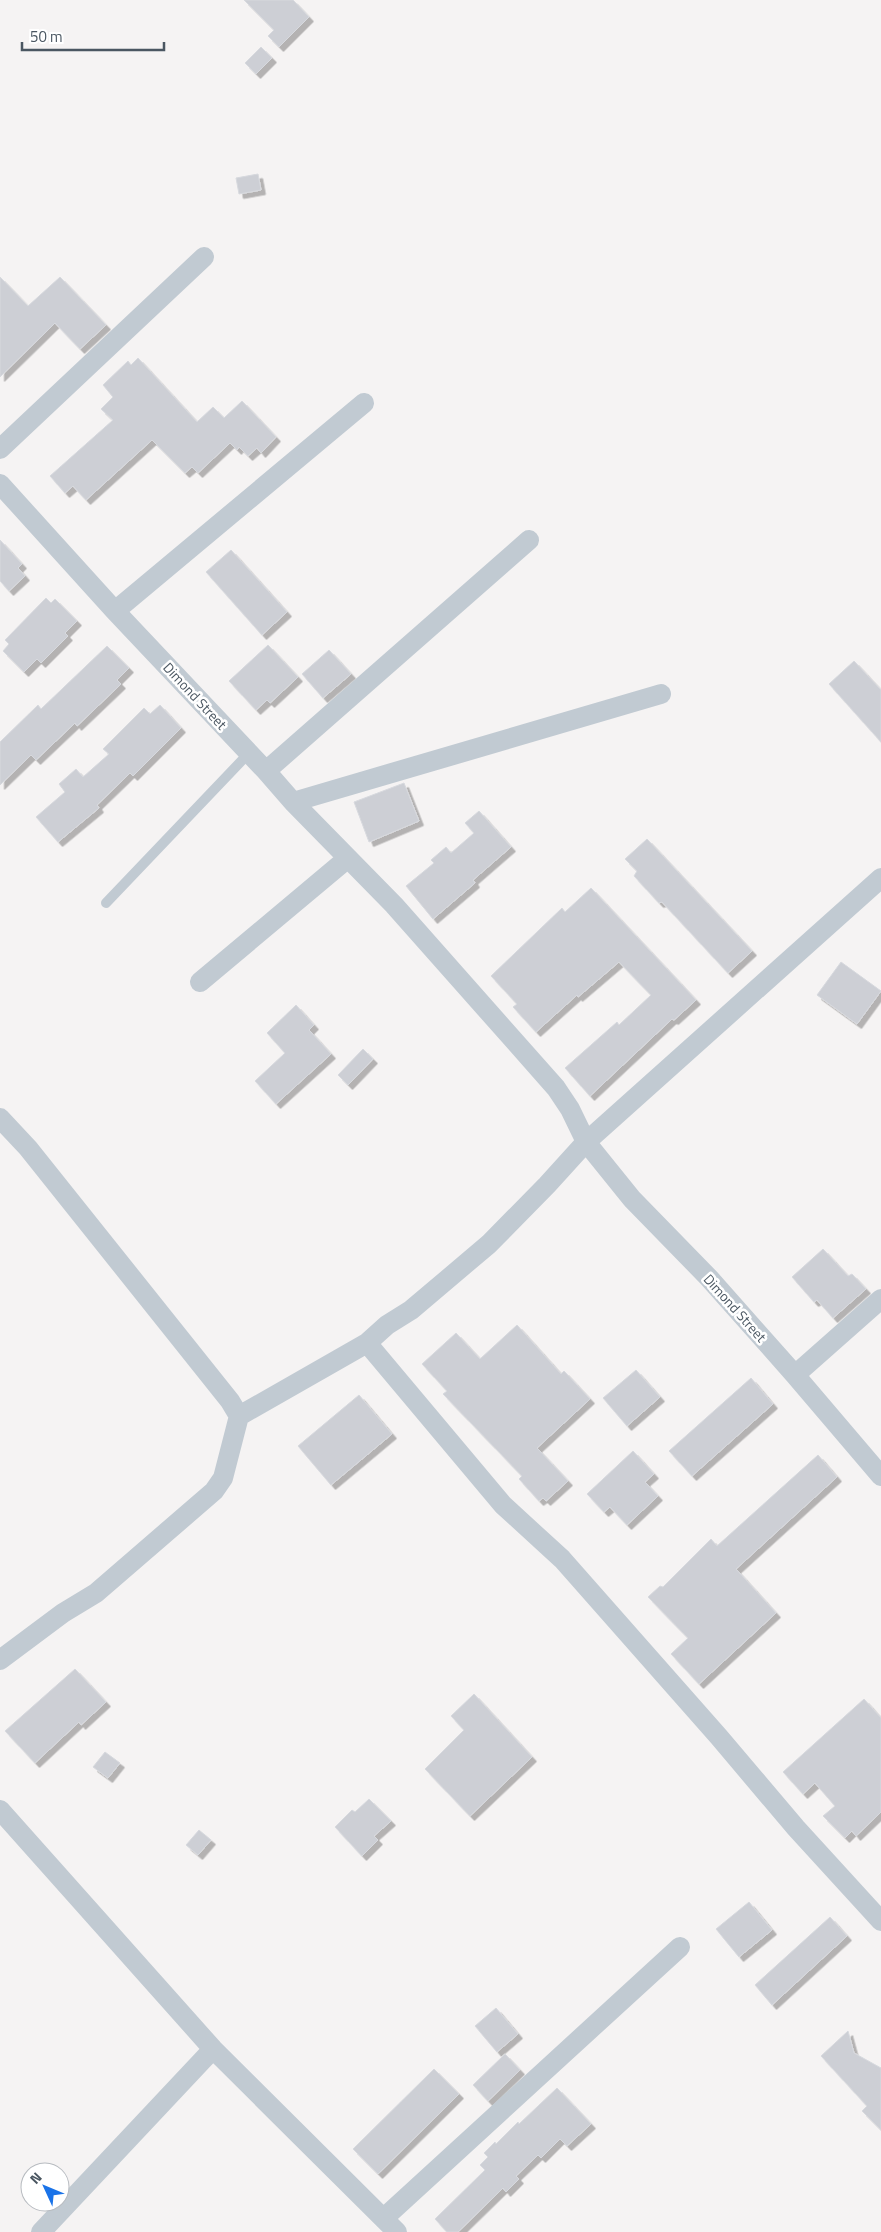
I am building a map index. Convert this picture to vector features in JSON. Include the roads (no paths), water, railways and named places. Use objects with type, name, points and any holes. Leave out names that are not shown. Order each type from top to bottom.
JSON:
[{"type":"street","points":[[0,449],[204,258]]},
{"type":"street","points":[[115,612],[364,403]]},
{"type":"street","name":"Dimond Street","points":[[0,484],[115,612],[293,802],[394,904],[556,1088],[570,1109],[586,1142],[632,1199],[709,1278],[881,1476]]},
{"type":"street","points":[[266,771],[530,540]]},
{"type":"street","points":[[293,802],[661,694]]},
{"type":"street","points":[[200,982],[348,858]]},
{"type":"street","points":[[239,1416],[367,1343],[388,1325],[411,1310],[489,1244],[586,1142],[881,878]]},
{"type":"street","points":[[0,1118],[47,1171],[230,1401],[239,1416],[223,1478],[214,1491],[96,1593],[63,1613],[0,1660]]},
{"type":"street","points":[[795,1375],[881,1299]]},
{"type":"street","points":[[367,1343],[503,1504],[562,1559],[713,1730],[796,1828],[881,1921]]},
{"type":"street","points":[[0,1810],[213,2049],[391,2225],[680,1946]]},
{"type":"street","points":[[41,2232],[213,2049]]},
{"type":"lane","points":[[106,903],[249,753]]}]
